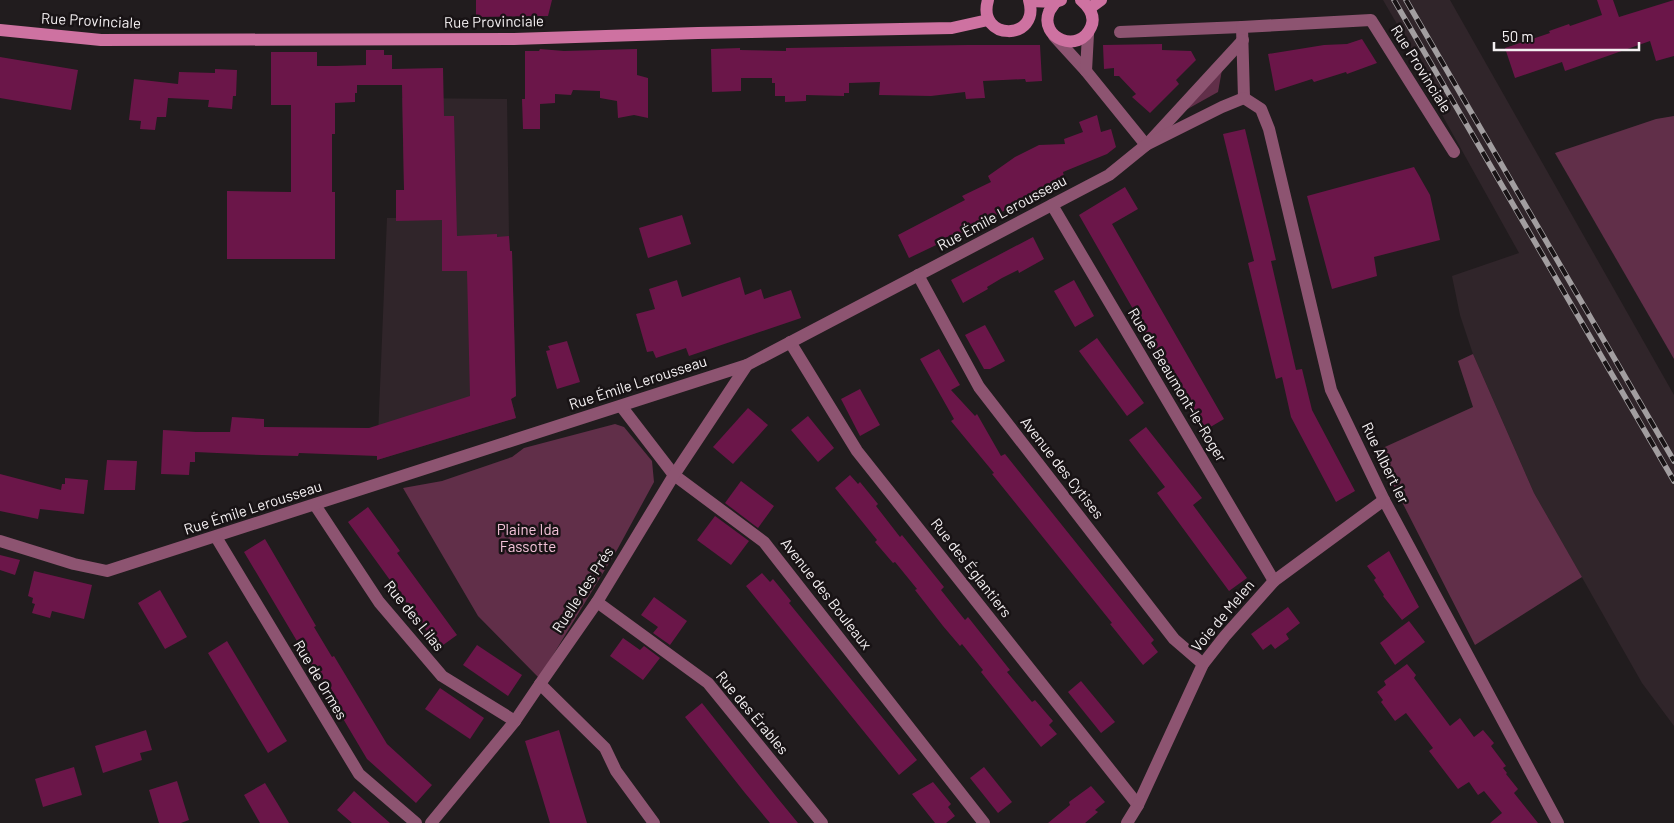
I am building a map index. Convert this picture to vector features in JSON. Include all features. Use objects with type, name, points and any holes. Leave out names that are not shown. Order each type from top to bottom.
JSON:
[{"type":"main road","points":[[988,0],[986,8],[988,20],[995,28],[1006,32],[1017,31],[1026,24],[1031,13],[1029,0],[1058,1]]},
{"type":"main road","points":[[1026,24],[1051,31],[1065,42],[1078,41],[1088,34],[1093,22],[1085,4],[1101,0]]},
{"type":"main road","points":[[1051,31],[1049,13],[1058,1]]},
{"type":"main road","name":"Rue Provinciale","points":[[0,30],[101,40],[514,39],[952,28],[988,20]]},
{"type":"street","name":"Rue Provinciale","points":[[1242,27],[1372,20],[1454,152]]},
{"type":"street","points":[[1120,32],[1242,27],[1244,98]]},
{"type":"street","points":[[1051,31],[1146,145],[1243,40]]},
{"type":"street","points":[[1086,71],[1088,34]]},
{"type":"street","name":"Rue Émile Lerousseau","points":[[0,541],[74,564],[106,571],[747,365],[1109,175],[1146,145],[1244,98]]},
{"type":"street","name":"Rue Albert Ier","points":[[1244,98],[1261,109],[1269,129],[1332,390],[1384,500],[1558,823]]},
{"type":"street","name":"Rue de Beaumont-le-Roger","points":[[1052,206],[1274,581]]},
{"type":"street","name":"Avenue des Cytises","points":[[918,275],[979,388],[1174,639],[1203,664]]},
{"type":"street","name":"Rue des Églantiers","points":[[790,342],[858,451],[1138,805]]},
{"type":"street","name":"Ruelle des Prés","points":[[431,823],[515,721],[596,602],[674,475],[747,365]]},
{"type":"street","name":"Avenue des Bouleaux","points":[[620,406],[674,475],[764,542],[984,823]]},
{"type":"street","name":"Voie de Melen","points":[[1127,823],[1138,805],[1203,664],[1225,636],[1274,581],[1384,500]]},
{"type":"street","name":"Rue des Lilas","points":[[315,505],[379,602],[442,676],[515,721]]},
{"type":"street","name":"Rue de Ormes","points":[[216,537],[359,774],[416,823]]},
{"type":"street","name":"Rue des Érables","points":[[596,602],[708,683],[822,823]]},
{"type":"street","points":[[540,684],[606,748],[616,771],[654,823]]},
{"type":"shaded area","points":[[1383,0],[1450,0],[1674,395],[1674,726],[1642,683],[1534,493],[1473,354],[1460,315],[1452,276],[1519,253],[1421,77],[1426,74]]},
{"type":"shaded area","points":[[402,98],[507,99],[509,236],[510,251],[512,251],[516,396],[511,399],[516,418],[377,460],[387,218],[396,218],[396,190],[404,190]]},
{"type":"green space","points":[[1222,70],[1218,92],[1184,111]]},
{"type":"green space","points":[[1674,116],[1674,359],[1555,153],[1656,119]]},
{"type":"green space","points":[[1473,354],[1534,493],[1582,577],[1475,645],[1376,451],[1473,407],[1458,361]]},
{"type":"green space","name":"Plaine Ida Fassotte","points":[[615,424],[624,427],[652,461],[654,482],[617,550],[539,678],[478,616],[403,488],[442,481],[512,457],[524,448]]},
{"type":"building","points":[[476,0],[552,0],[548,16],[476,17]]},
{"type":"building","points":[[1597,0],[1613,0],[1619,17],[1674,0],[1674,56],[1656,61],[1650,41],[1565,71],[1562,62],[1515,78],[1505,48],[1550,33],[1549,31],[1569,24],[1570,26],[1602,15]]},
{"type":"building","points":[[1362,39],[1377,63],[1347,74],[1346,72],[1314,82],[1312,79],[1275,91],[1268,54],[1324,45],[1347,44]]},
{"type":"building","points":[[1162,44],[1162,50],[1191,51],[1196,60],[1176,80],[1179,84],[1150,113],[1132,97],[1136,94],[1119,76],[1114,76],[1114,68],[1104,69],[1103,45]]},
{"type":"building","points":[[1040,45],[1042,81],[1026,82],[1025,79],[983,81],[985,98],[966,99],[965,92],[931,96],[879,95],[880,82],[849,83],[849,93],[844,93],[844,96],[806,95],[806,101],[785,102],[785,96],[775,96],[775,83],[772,83],[772,78],[741,78],[741,91],[712,92],[711,49],[740,48],[740,50],[786,51],[786,48]]},
{"type":"building","points":[[540,49],[564,51],[637,49],[637,75],[648,78],[648,118],[634,115],[618,118],[617,101],[600,98],[600,91],[573,90],[571,95],[555,94],[555,103],[540,104],[540,129],[523,129],[522,99],[525,99],[525,51],[539,51]]},
{"type":"building","points":[[366,50],[384,50],[384,55],[392,55],[392,69],[443,68],[444,116],[454,116],[457,236],[497,234],[497,237],[509,236],[510,251],[512,251],[516,396],[511,399],[516,418],[377,460],[377,456],[299,453],[298,456],[195,452],[195,462],[190,462],[189,475],[161,474],[163,430],[230,432],[232,417],[264,419],[264,427],[369,428],[470,396],[467,271],[442,271],[442,220],[396,221],[396,190],[404,190],[402,85],[357,85],[355,102],[335,103],[335,134],[332,134],[332,192],[335,192],[335,259],[227,259],[227,191],[291,192],[291,105],[271,105],[271,52],[317,52],[317,66],[335,66],[366,65]]},
{"type":"building","points":[[0,57],[78,70],[71,110],[0,98]]},
{"type":"building","points":[[215,69],[237,70],[236,96],[233,96],[232,109],[208,107],[209,100],[168,98],[166,117],[157,117],[155,130],[140,129],[141,121],[129,120],[134,79],[178,84],[179,72],[215,73]]},
{"type":"building","points":[[1097,115],[1101,132],[1111,129],[1116,147],[1107,154],[1063,172],[1064,177],[1046,188],[978,225],[909,258],[898,235],[965,200],[962,196],[991,182],[988,176],[1015,157],[1039,145],[1065,144],[1064,139],[1083,132],[1079,122]]},
{"type":"building","points":[[1245,129],[1276,260],[1271,261],[1296,370],[1302,369],[1312,410],[1355,491],[1336,502],[1291,417],[1282,377],[1276,379],[1248,263],[1254,261],[1223,134]]},
{"type":"building","points":[[1414,167],[1430,195],[1440,240],[1374,257],[1377,276],[1332,289],[1307,196]]},
{"type":"building","points":[[1125,187],[1138,209],[1112,224],[1224,419],[1202,432],[1079,215]]},
{"type":"building","points":[[682,215],[691,244],[648,258],[639,228]]},
{"type":"building","points":[[1033,237],[1044,259],[1019,273],[1018,270],[1002,278],[987,287],[988,289],[963,303],[951,280]]},
{"type":"building","points":[[740,277],[745,295],[761,289],[764,299],[791,290],[801,318],[689,356],[686,348],[656,358],[653,351],[647,352],[636,314],[655,309],[649,289],[677,280],[682,297]]},
{"type":"building","points":[[1074,280],[1094,316],[1075,327],[1054,291]]},
{"type":"building","points":[[985,325],[1005,361],[990,369],[984,369],[965,335]]},
{"type":"building","points":[[1097,338],[1144,403],[1127,416],[1079,351]]},
{"type":"building","points":[[567,341],[580,382],[557,389],[546,351],[550,350],[548,346]]},
{"type":"building","points":[[939,349],[960,385],[951,390],[975,416],[977,414],[1001,456],[1005,454],[1154,640],[1151,643],[1158,652],[1143,665],[1110,624],[1112,623],[992,474],[994,473],[951,421],[954,419],[920,359]]},
{"type":"building","points":[[860,389],[880,425],[860,436],[841,399]]},
{"type":"building","points":[[748,408],[768,425],[733,464],[713,447]]},
{"type":"building","points":[[808,416],[834,448],[818,462],[791,430]]},
{"type":"building","points":[[1146,427],[1202,498],[1193,505],[1247,578],[1229,591],[1157,493],[1165,487],[1129,440]]},
{"type":"building","points":[[107,460],[137,461],[135,490],[104,490]]},
{"type":"building","points":[[0,474],[61,490],[62,484],[65,484],[65,478],[88,480],[84,514],[40,509],[38,519],[0,511]]},
{"type":"building","points":[[850,475],[858,484],[860,482],[878,504],[876,506],[900,537],[902,535],[944,587],[941,590],[965,620],[968,617],[1010,670],[1007,672],[1032,702],[1035,700],[1053,721],[1049,725],[1057,734],[1041,747],[981,672],[983,670],[962,644],[960,646],[943,626],[915,590],[917,589],[895,562],[893,563],[875,542],[877,540],[835,488]]},
{"type":"building","points":[[741,481],[774,506],[758,528],[725,503]]},
{"type":"building","points":[[368,507],[400,551],[397,553],[457,635],[439,648],[348,522]]},
{"type":"building","points":[[715,516],[749,541],[731,565],[697,540]]},
{"type":"building","points":[[265,539],[316,626],[314,627],[332,657],[334,656],[387,744],[432,785],[416,803],[367,759],[244,552]]},
{"type":"building","points":[[1389,551],[1419,607],[1402,620],[1383,596],[1374,580],[1376,578],[1367,566]]},
{"type":"building","points":[[0,555],[20,560],[15,575],[0,570]]},
{"type":"building","points":[[34,571],[92,585],[84,619],[52,611],[50,618],[32,613],[35,604],[32,603],[33,598],[28,596]]},
{"type":"building","points":[[762,573],[770,582],[773,579],[791,601],[789,603],[917,760],[899,775],[746,586]]},
{"type":"building","points":[[160,590],[187,637],[165,649],[138,603]]},
{"type":"building","points":[[654,597],[687,621],[670,645],[653,633],[658,627],[641,615]]},
{"type":"building","points":[[1288,607],[1300,623],[1286,634],[1289,639],[1275,649],[1271,644],[1263,650],[1251,634]]},
{"type":"building","points":[[1409,621],[1425,642],[1395,665],[1380,643]]},
{"type":"building","points":[[623,638],[640,650],[644,646],[660,658],[643,680],[610,656]]},
{"type":"building","points":[[227,641],[287,741],[268,753],[208,653]]},
{"type":"building","points":[[477,645],[522,675],[508,696],[463,665]]},
{"type":"building","points":[[1407,664],[1416,675],[1414,678],[1450,726],[1460,718],[1474,737],[1483,730],[1494,743],[1491,746],[1506,766],[1503,768],[1506,774],[1518,789],[1514,793],[1538,823],[1490,823],[1502,813],[1484,791],[1478,795],[1469,782],[1458,789],[1429,751],[1433,748],[1406,713],[1395,721],[1381,702],[1383,700],[1377,692],[1386,685],[1384,681]]},
{"type":"building","points":[[1081,681],[1115,722],[1101,733],[1068,692]]},
{"type":"building","points":[[440,688],[484,718],[470,739],[425,709]]},
{"type":"building","points":[[702,703],[798,823],[770,823],[745,793],[685,717]]},
{"type":"building","points":[[146,730],[152,750],[140,753],[142,760],[103,773],[95,746]]},
{"type":"building","points":[[559,730],[587,823],[550,823],[525,741]]},
{"type":"building","points":[[74,767],[82,795],[43,807],[35,779]]},
{"type":"building","points":[[984,767],[1012,802],[998,813],[970,778]]},
{"type":"building","points":[[177,781],[189,820],[181,823],[159,823],[149,790]]},
{"type":"building","points":[[933,782],[951,804],[948,807],[955,816],[946,823],[935,823],[912,794]]},
{"type":"building","points":[[265,783],[289,823],[260,823],[244,795]]},
{"type":"building","points":[[1091,786],[1105,802],[1095,810],[1098,812],[1085,823],[1048,823],[1070,805],[1069,802]]},
{"type":"building","points":[[354,791],[390,823],[352,823],[337,810]]},
{"type":"railway","points":[[1394,0],[1674,481]]},
{"type":"railway","points":[[1406,0],[1674,461]]}]
